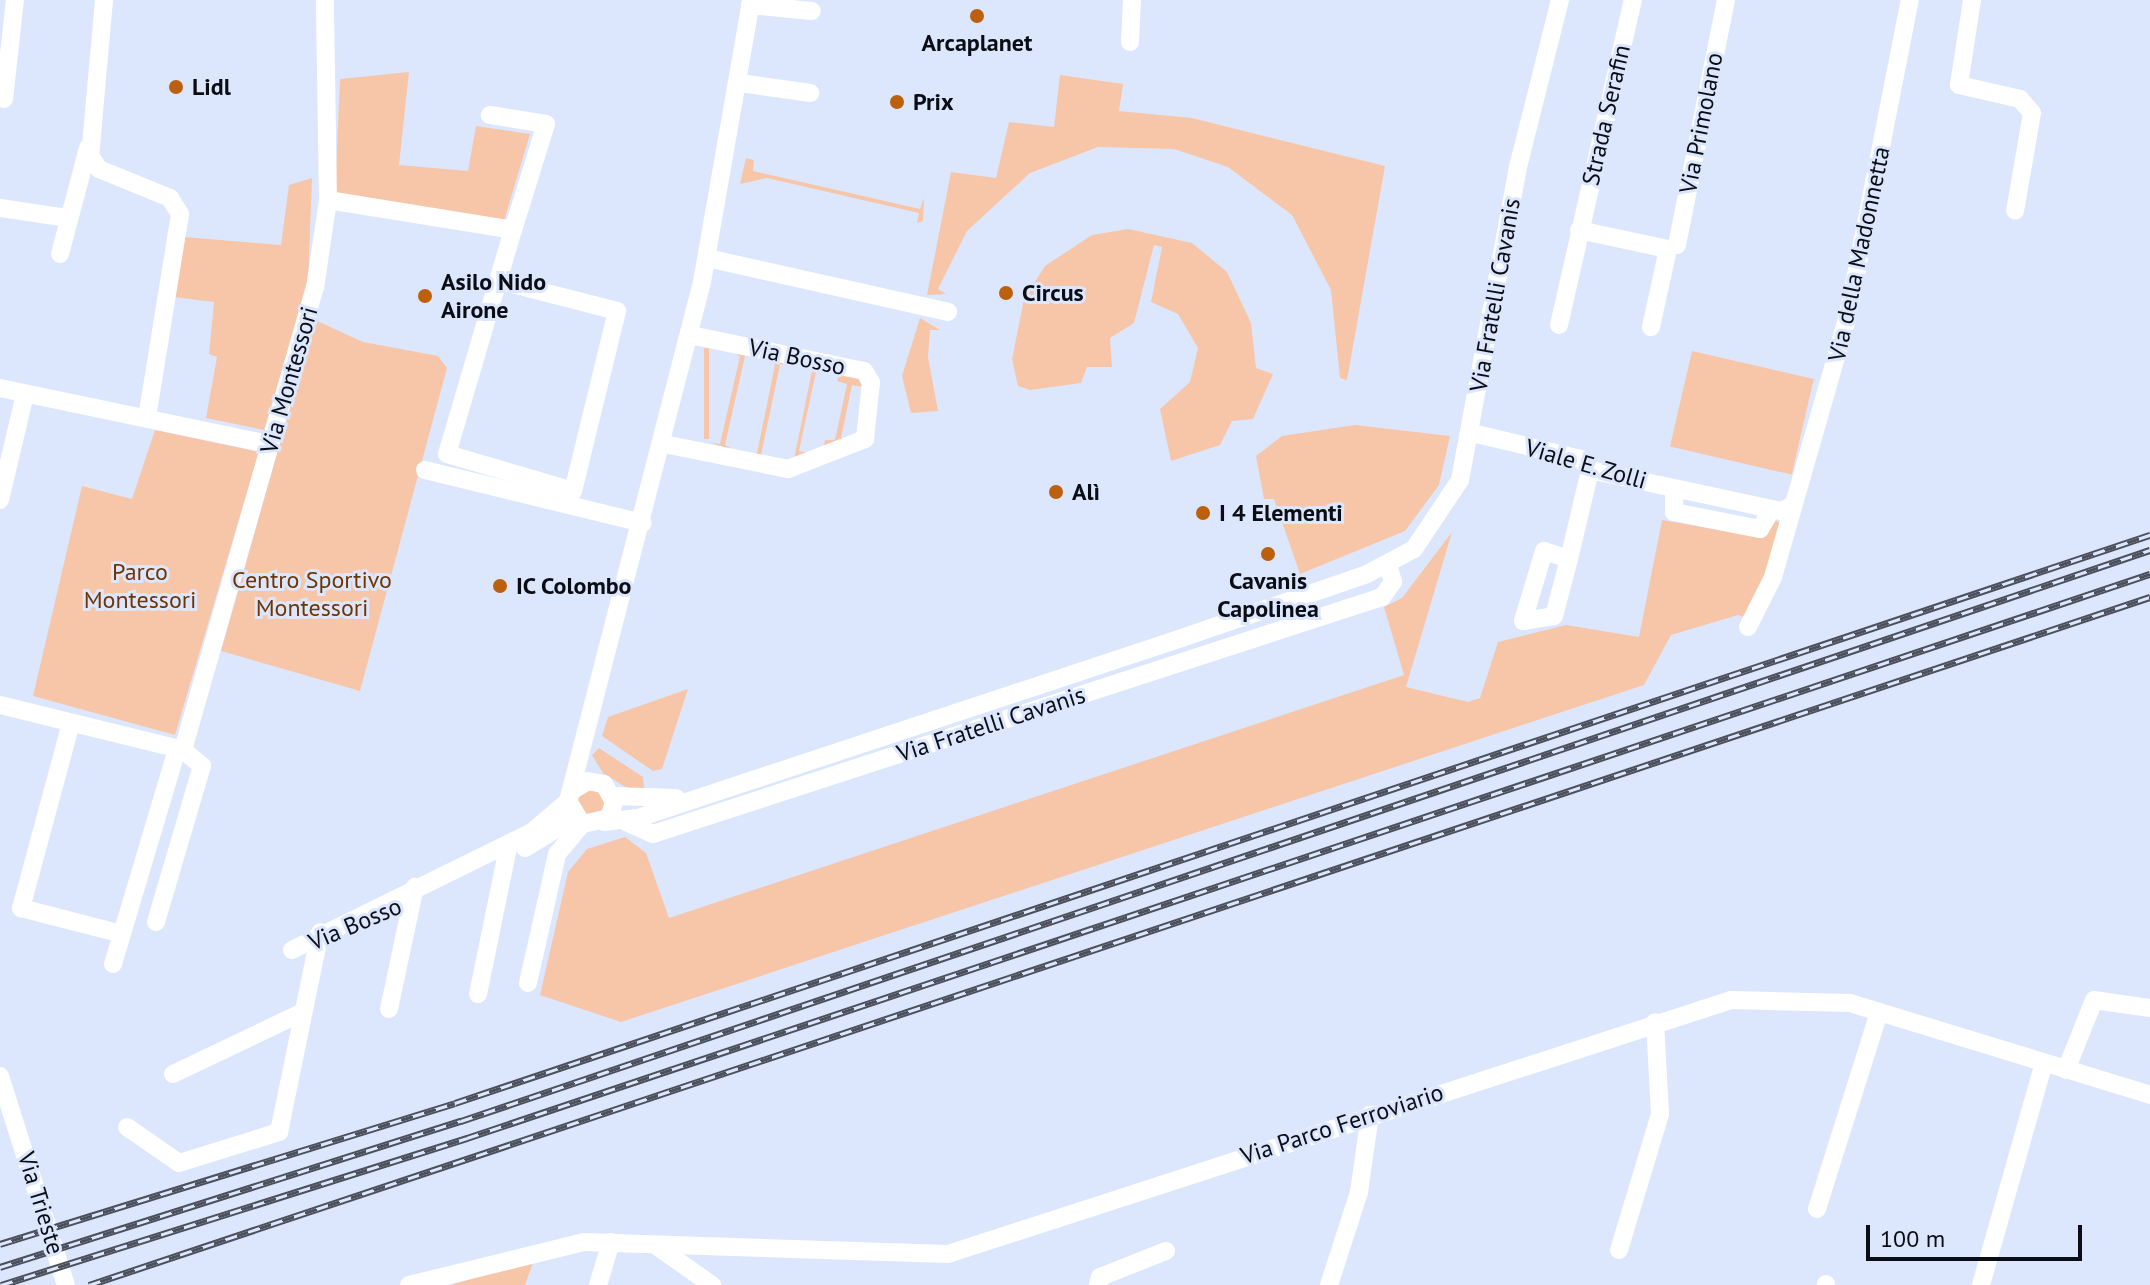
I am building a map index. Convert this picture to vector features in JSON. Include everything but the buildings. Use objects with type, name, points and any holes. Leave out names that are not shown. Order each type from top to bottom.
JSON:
[{"type":"street","points":[[4,99],[15,0]]},
{"type":"street","points":[[60,254],[88,148],[104,0]]},
{"type":"street","name":"Via Montessori","points":[[113,964],[179,752],[315,288],[328,200],[325,0]]},
{"type":"street","points":[[1130,42],[1132,0]]},
{"type":"street","name":"Via Fratelli Cavanis","points":[[604,822],[626,822],[1367,574],[1414,549],[1445,512],[1472,433],[1517,171],[1560,0]]},
{"type":"street","name":"Strada Serafin","points":[[1559,325],[1633,0]]},
{"type":"street","name":"Via Primolano","points":[[1677,245],[1726,0]]},
{"type":"street","name":"Via della Madonnetta","points":[[1748,627],[1764,602],[1865,248],[1910,0]]},
{"type":"street","points":[[1972,0],[1959,85],[2020,99],[2032,113],[2015,211]]},
{"type":"street","name":"Via Bosso","points":[[528,983],[557,854],[574,808],[584,742],[690,335],[740,83],[751,2],[812,11]]},
{"type":"street","points":[[740,83],[810,93]]},
{"type":"street","points":[[490,115],[546,124],[447,454],[573,491],[617,311],[500,281]]},
{"type":"street","points":[[88,148],[99,169],[170,198],[180,214],[147,417]]},
{"type":"street","points":[[328,200],[513,230]]},
{"type":"street","points":[[0,208],[68,218]]},
{"type":"street","points":[[1579,230],[1668,249],[1651,327]]},
{"type":"street","points":[[707,258],[948,312]]},
{"type":"street","name":"Via Bosso","points":[[664,444],[788,469],[865,439],[871,382],[864,371],[690,335]]},
{"type":"street","points":[[0,388],[269,444]]},
{"type":"street","points":[[0,500],[25,394]]},
{"type":"street","name":"Viale E. Zolli","points":[[1472,433],[1581,459],[1590,470],[1782,511],[1793,505]]},
{"type":"street","points":[[425,470],[643,523]]},
{"type":"street","points":[[1569,559],[1590,470]]},
{"type":"street","name":"Via Fratelli Cavanis","points":[[626,822],[653,834],[1358,604],[1389,592],[1388,565]]},
{"type":"street","points":[[1358,604],[1371,591],[1367,574]]},
{"type":"street","points":[[0,705],[179,752],[202,766],[156,922]]},
{"type":"street","points":[[71,723],[21,908],[122,936]]},
{"type":"street","name":"Via Bosso","points":[[303,1012],[319,937],[508,850],[574,808],[594,781],[584,742]]},
{"type":"street","points":[[574,808],[604,822],[613,796],[594,781]]},
{"type":"street","name":"Via Fratelli Cavanis","points":[[613,796],[702,796]]},
{"type":"street","points":[[478,994],[508,850]]},
{"type":"street","name":"Via Bosso","points":[[389,1009],[414,893]]},
{"type":"street","name":"Via Parco Ferroviario","points":[[409,1285],[559,1244],[611,1242],[948,1254],[1655,1022],[1731,1000],[1850,1003],[2150,1095]]},
{"type":"street","points":[[2066,1070],[2094,1000],[2150,1008]]},
{"type":"street","points":[[173,1074],[303,1012]]},
{"type":"street","points":[[127,1127],[179,1163],[279,1132],[303,1012]]},
{"type":"street","points":[[1817,1209],[1879,1012]]},
{"type":"street","points":[[1619,1250],[1660,1114],[1655,1022]]},
{"type":"street","points":[[1981,1285],[2044,1063]]},
{"type":"street","name":"Via Trieste","points":[[0,1076],[66,1285]]},
{"type":"street","points":[[1329,1285],[1359,1192],[1370,1115]]},
{"type":"street","points":[[598,1285],[611,1242]]},
{"type":"street","points":[[655,1245],[712,1285]]},
{"type":"street","points":[[1098,1285],[1100,1277],[1166,1251]]},
{"type":"green space","points":[[409,72],[399,165],[468,171],[476,126],[530,134],[504,221],[335,195],[340,79]]},
{"type":"green space","points":[[1060,75],[1123,84],[1119,111],[1192,118],[1385,166],[1347,380],[1340,378],[1331,290],[1292,215],[1228,167],[1174,149],[1098,147],[1030,173],[967,231],[938,289],[946,294],[927,295],[951,172],[996,178],[1009,122],[1054,127]]},
{"type":"green space","points":[[746,158],[754,160],[753,171],[920,209],[924,198],[923,221],[917,223],[919,213],[767,178],[740,184]]},
{"type":"green space","points":[[312,178],[308,284],[264,430],[206,418],[217,357],[209,354],[214,302],[174,297],[185,237],[281,245],[289,185]]},
{"type":"green space","points":[[1128,229],[1192,243],[1227,272],[1251,323],[1256,368],[1273,374],[1253,419],[1232,421],[1220,445],[1171,461],[1160,409],[1190,382],[1198,348],[1178,314],[1151,302],[1162,247],[1154,245],[1134,323],[1110,338],[1112,367],[1087,367],[1081,383],[1030,390],[1018,386],[1012,359],[1024,299],[1045,266],[1092,235]]},
{"type":"green space","points":[[920,318],[940,330],[930,330],[928,357],[938,411],[911,413],[902,376]]},
{"type":"green space","name":"Centro Sportivo Montessori","points":[[315,320],[363,342],[438,356],[447,368],[360,691],[221,651]]},
{"type":"green space","points":[[704,348],[709,348],[709,439],[704,439]]},
{"type":"green space","points":[[1692,351],[1814,379],[1792,475],[1670,446]]},
{"type":"green space","points":[[732,352],[755,358],[745,356],[725,445],[734,450],[711,443],[720,444],[740,356]]},
{"type":"green space","points":[[767,357],[791,362],[780,365],[761,455],[747,453],[757,453],[775,365]]},
{"type":"green space","points":[[803,365],[827,371],[816,372],[799,451],[808,453],[786,463],[794,459],[812,371]]},
{"type":"green space","points":[[839,373],[858,377],[862,387],[852,385],[841,438],[849,439],[823,450],[825,440],[835,440],[847,384],[837,381]]},
{"type":"green space","points":[[1355,425],[1450,436],[1439,485],[1405,531],[1300,574],[1274,499],[1264,499],[1256,456],[1282,436]]},
{"type":"green space","name":"Parco Montessori","points":[[155,430],[259,452],[175,735],[33,696],[82,486],[132,499]]},
{"type":"green space","points":[[1774,519],[1783,526],[1749,619],[1738,615],[1671,635],[1644,685],[621,1022],[540,995],[568,872],[587,849],[625,837],[646,853],[669,918],[1404,675],[1384,607],[1402,598],[1452,532],[1406,687],[1468,702],[1480,698],[1498,642],[1566,625],[1639,637],[1662,520],[1763,538]]},
{"type":"green space","points":[[688,689],[662,769],[653,771],[602,736],[608,717]]},
{"type":"green space","points":[[599,748],[643,777],[644,788],[627,788],[603,773],[592,755]]},
{"type":"green space","points":[[591,790],[600,794],[604,803],[600,812],[591,816],[582,812],[578,803],[582,794]]},
{"type":"green space","points":[[534,1260],[525,1285],[451,1285]]},
{"type":"railway","points":[[0,1244],[455,1103],[2150,535]]},
{"type":"railway","points":[[0,1267],[461,1121],[2150,550]]},
{"type":"railway","points":[[1,1285],[467,1138],[2150,574]]},
{"type":"railway","points":[[89,1285],[2150,597]]},
{"type":"place","name":"Arcaplanet","points":[[977,16]]},
{"type":"place","name":"Lidl","points":[[176,87]]},
{"type":"place","name":"Prix","points":[[897,102]]},
{"type":"place","name":"Circus","points":[[1006,293]]},
{"type":"place","name":"Asilo Nido Airone","points":[[425,296]]},
{"type":"place","name":"Alì","points":[[1056,492]]},
{"type":"place","name":"I 4 Elementi","points":[[1203,513]]},
{"type":"place","name":"Cavanis Capolinea","points":[[1268,554]]},
{"type":"place","name":"IC Colombo","points":[[500,586]]}]
